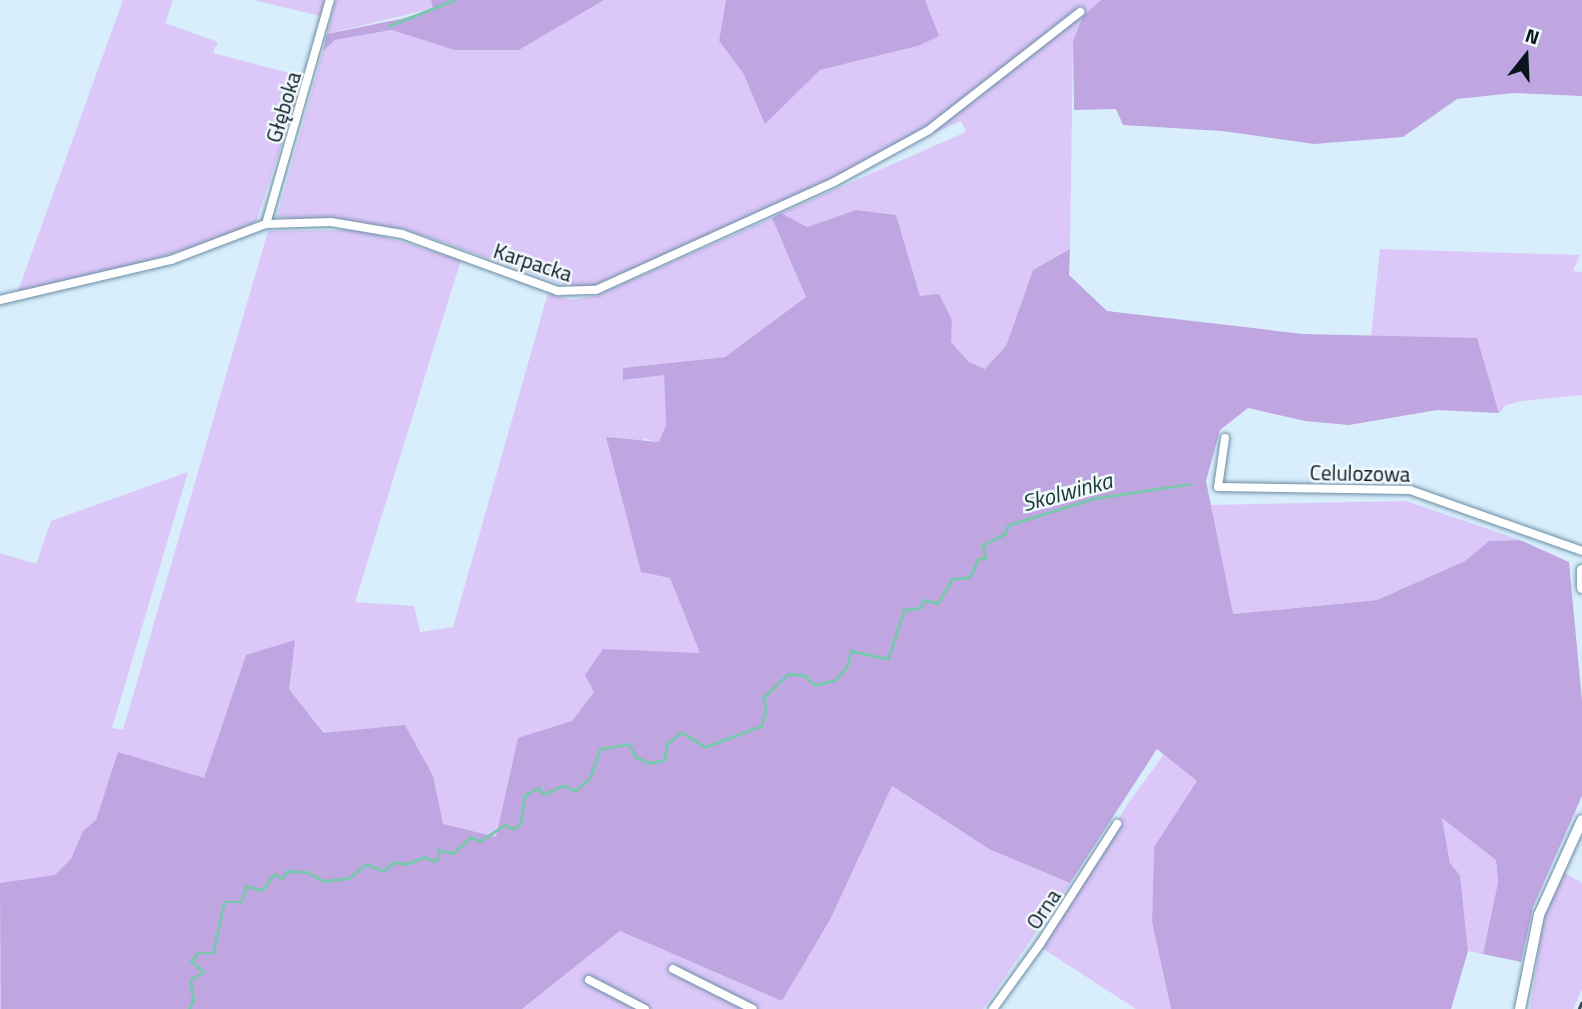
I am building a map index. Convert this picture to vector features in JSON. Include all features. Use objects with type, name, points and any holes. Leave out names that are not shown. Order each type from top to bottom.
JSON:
[{"type":"street","name":"Głęboka","points":[[266,224],[330,0]]},
{"type":"street","name":"Karpacka","points":[[0,300],[172,260],[266,224],[367,226],[441,247],[558,291],[596,290],[821,188],[929,130],[1080,12]]},
{"type":"street","name":"Celulozowa","points":[[1226,438],[1218,487],[1410,490],[1582,551]]},
{"type":"street","points":[[1582,570],[1582,587]]},
{"type":"street","points":[[1520,1009],[1539,915],[1582,820]]},
{"type":"street","name":"Orna","points":[[993,1009],[1040,944],[1117,824]]},
{"type":"street","points":[[673,969],[753,1009]]},
{"type":"street","points":[[589,980],[645,1009]]},
{"type":"shaded area","points":[[123,0],[173,0],[165,23],[218,42],[213,53],[304,77],[256,222],[220,239],[142,263],[17,294]]},
{"type":"shaded area","points":[[254,0],[324,0],[320,16]]},
{"type":"shaded area","points":[[336,0],[431,0],[434,8],[327,34]]},
{"type":"shaded area","points":[[431,0],[604,0],[519,50],[454,50],[392,30],[335,40],[323,51],[327,34],[405,18],[433,8]]},
{"type":"shaded area","points":[[604,0],[726,0],[719,41],[743,73],[765,123],[820,70],[918,46],[938,36],[925,0],[1101,0],[1083,16],[1073,41],[1070,249],[1033,270],[1006,346],[986,369],[969,362],[951,342],[952,320],[920,296],[895,215],[856,210],[807,227],[781,213],[966,132],[961,121],[599,284],[578,289],[404,229],[277,217],[323,51],[335,40],[393,30],[454,50],[519,50]]},
{"type":"shaded area","points":[[726,0],[925,0],[939,36],[918,46],[820,70],[765,124],[743,73],[719,41]]},
{"type":"shaded area","points":[[1101,0],[1582,0],[1582,96],[1514,93],[1457,99],[1403,137],[1314,144],[1222,131],[1123,125],[1116,109],[1074,110],[1073,41],[1083,16]]},
{"type":"shaded area","points":[[856,210],[896,215],[920,296],[939,294],[952,320],[951,342],[969,362],[985,369],[1006,346],[1033,270],[1070,249],[1069,275],[1107,311],[1303,334],[1477,338],[1499,413],[1437,410],[1349,425],[1305,421],[1248,408],[1220,430],[1206,481],[1233,614],[1377,600],[1465,561],[1489,541],[1520,540],[1569,562],[1582,701],[1582,796],[1533,907],[1521,962],[1483,954],[1498,882],[1496,860],[1442,818],[1450,863],[1460,875],[1468,951],[1451,1009],[1171,1009],[1152,922],[1154,847],[1197,781],[1157,749],[1070,883],[989,849],[892,786],[831,918],[782,1001],[620,931],[522,1009],[1,1009],[0,883],[55,875],[71,859],[83,831],[96,820],[118,752],[204,778],[246,655],[295,640],[289,689],[324,733],[405,725],[433,776],[443,824],[496,837],[518,738],[572,721],[594,692],[585,675],[603,649],[700,653],[670,578],[641,572],[606,437],[659,442],[666,425],[664,375],[623,380],[623,368],[725,357],[806,297],[772,218],[781,213],[807,227]]},
{"type":"shaded area","points":[[772,218],[806,297],[725,357],[623,368],[623,380],[664,374],[666,425],[659,443],[643,438],[670,578],[691,630],[967,497],[1210,493],[1095,674],[444,1009],[0,1009],[0,553],[36,564],[51,521],[188,472],[112,728],[123,730],[268,231],[362,230],[461,260],[355,602],[414,606],[420,632],[453,627],[548,293],[571,300],[595,296]],"holes":[[[246,655],[289,689],[325,733],[331,733],[96,820],[204,778]]]},
{"type":"shaded area","points":[[1380,249],[1580,255],[1573,271],[1582,272],[1582,395],[1522,401],[1506,405],[1499,413],[1477,339],[1371,336]]},
{"type":"shaded area","points":[[1406,501],[1520,540],[1489,541],[1465,561],[1377,600],[1232,614],[1210,505]]},
{"type":"shaded area","points":[[1164,754],[1198,781],[1154,847],[1152,922],[1171,1009],[1136,1009],[1042,948],[1127,805]]},
{"type":"shaded area","points":[[892,786],[989,849],[1070,883],[983,1009],[522,1009],[620,931],[782,1001],[831,918]]},
{"type":"shaded area","points":[[1442,817],[1496,860],[1498,882],[1483,954],[1468,951],[1460,875],[1450,863]]},
{"type":"shaded area","points":[[1563,872],[1582,883],[1582,989],[1573,1009],[1530,1009],[1544,915]]},
{"type":"waterway","points":[[389,26],[454,0]]},
{"type":"waterway","name":"Skolwinka","points":[[189,1009],[193,1000],[190,980],[203,972],[191,961],[198,953],[213,953],[224,902],[241,902],[246,886],[262,890],[274,874],[282,878],[287,871],[307,872],[324,881],[349,878],[366,864],[383,871],[395,862],[406,864],[425,857],[434,861],[438,859],[438,850],[453,853],[471,837],[480,841],[505,825],[513,829],[520,824],[525,795],[538,788],[544,794],[564,785],[575,791],[590,778],[600,749],[629,744],[636,757],[650,763],[664,760],[667,744],[682,732],[705,747],[761,726],[766,709],[763,698],[788,674],[804,675],[815,685],[835,680],[847,666],[851,651],[888,659],[904,610],[920,608],[924,600],[938,603],[952,579],[970,577],[978,559],[985,558],[983,545],[1005,534],[1008,525],[1096,498],[1189,484]]},
{"type":"railway","points":[[1579,1009],[1582,1002]]}]
